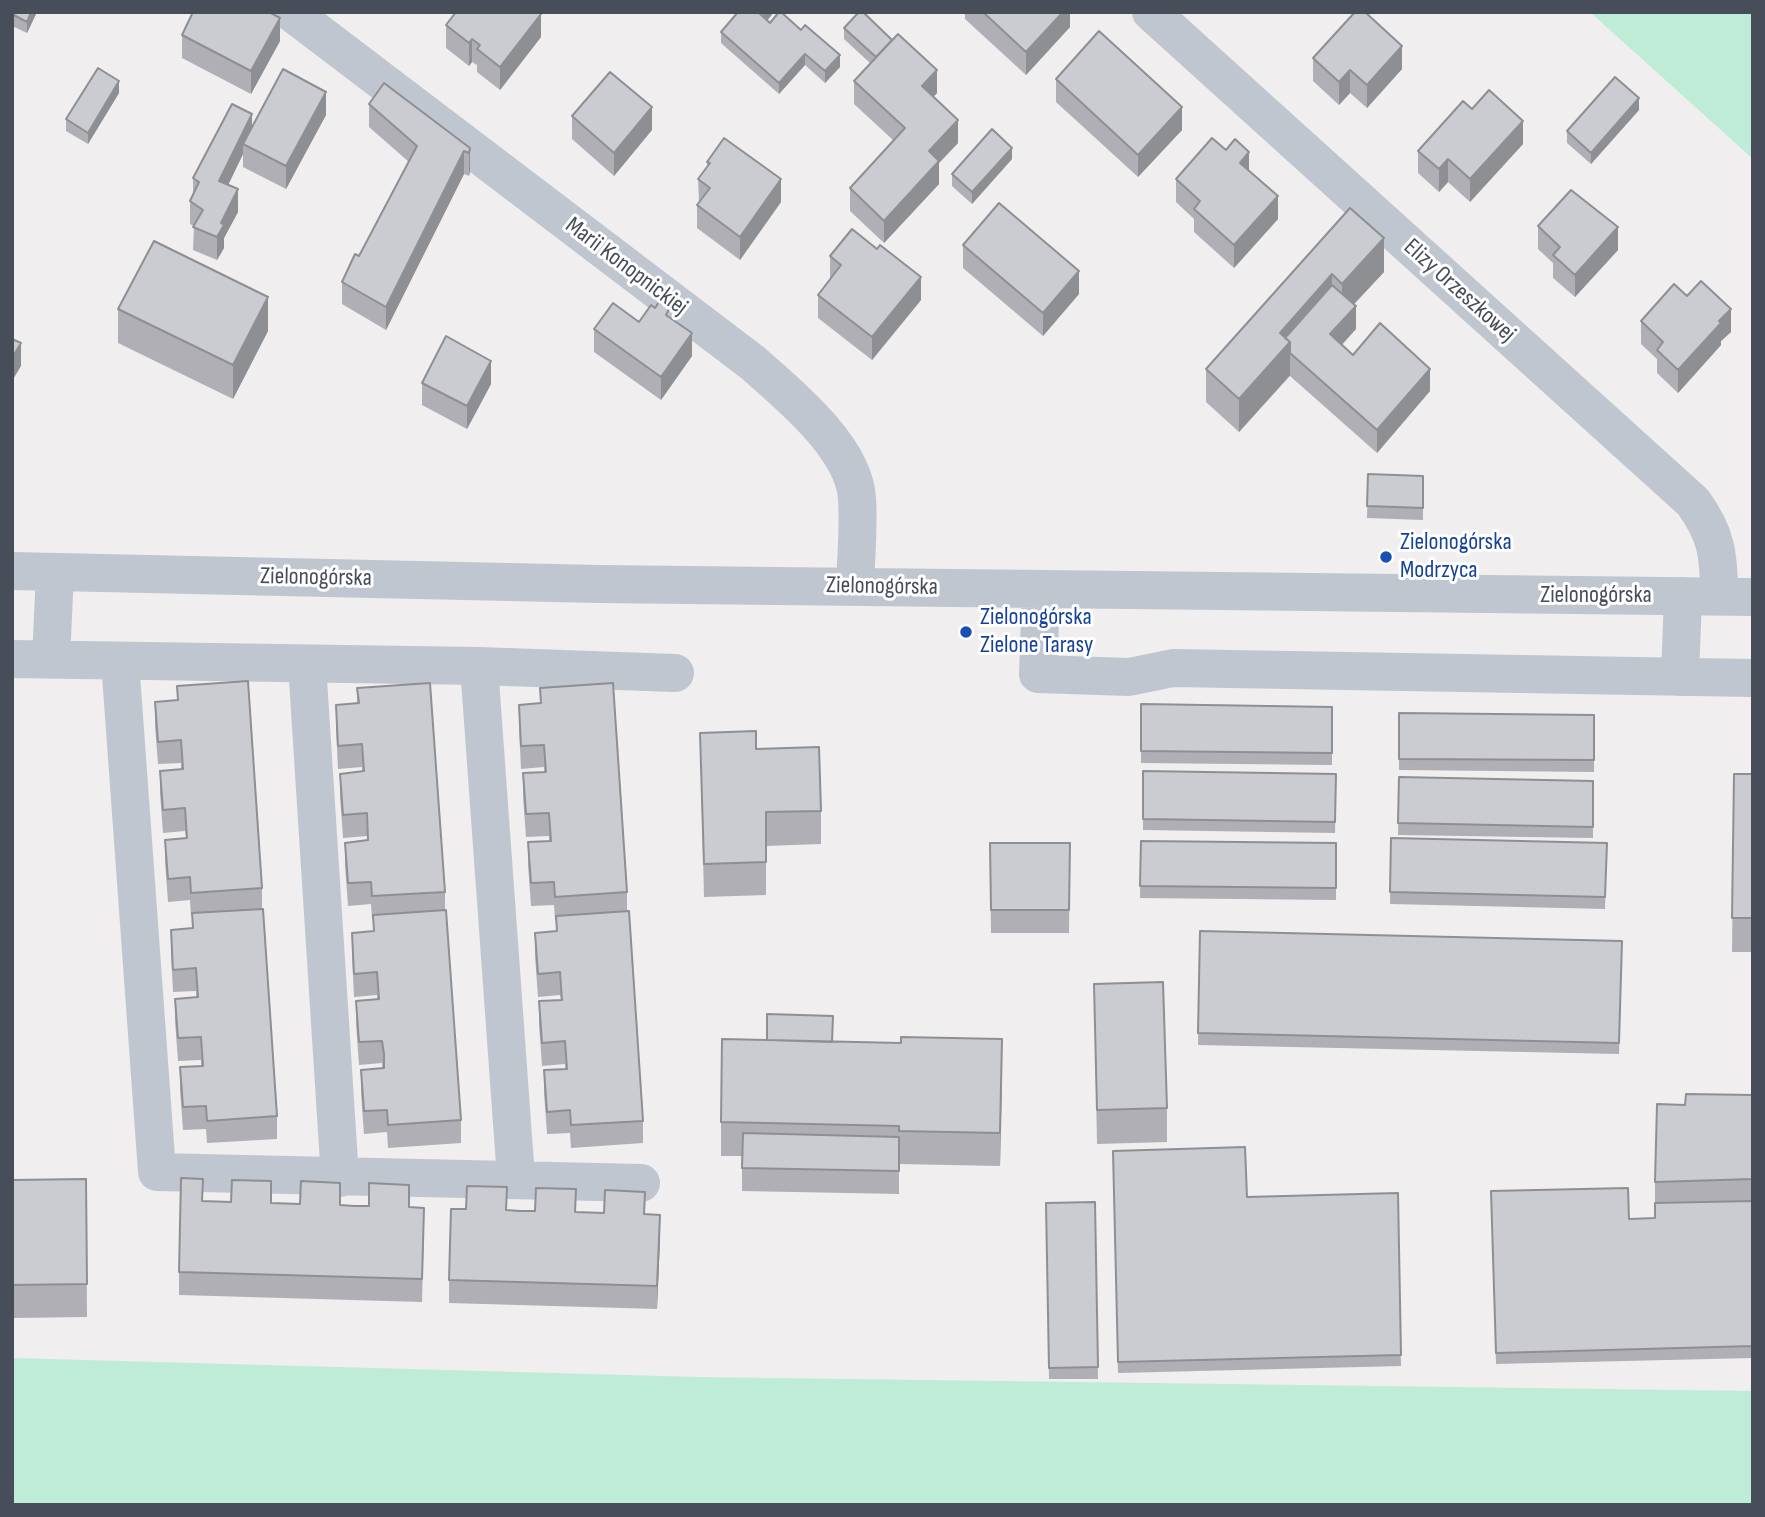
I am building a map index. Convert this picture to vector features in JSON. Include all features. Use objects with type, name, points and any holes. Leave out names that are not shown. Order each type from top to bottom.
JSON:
[{"type":"street","name":"Marii Konopnickiej","points":[[291,12],[753,363],[811,415],[831,440],[857,496],[855,586]]},
{"type":"street","name":"Elizy Orzeszkowej","points":[[1152,12],[1693,502],[1709,525],[1718,556],[1718,596],[1680,677]]},
{"type":"street","name":"Zielonogórska","points":[[12,572],[1041,589],[1718,596]]},
{"type":"street","points":[[51,660],[55,572]]},
{"type":"street","points":[[1041,589],[1038,674],[1129,677],[1173,668],[1753,678]]},
{"type":"street","points":[[12,659],[478,666],[675,673]]},
{"type":"street","points":[[120,661],[157,1172],[340,1178],[516,1178],[641,1182]]},
{"type":"street","points":[[307,664],[340,1178]]},
{"type":"street","points":[[478,666],[516,1178]]},
{"type":"green space","points":[[1590,12],[1753,12],[1753,159]]},
{"type":"green space","points":[[12,1358],[697,1377],[1753,1391],[1753,1505],[12,1505]]},
{"type":"building","points":[[12,12],[31,12],[27,22]]},
{"type":"building","points":[[193,12],[269,12],[280,18],[251,71],[182,35]]},
{"type":"building","points":[[456,12],[541,14],[500,67],[477,49],[480,45],[472,39],[469,43],[446,25]]},
{"type":"building","points":[[738,12],[758,12],[770,23],[781,12],[801,30],[805,25],[840,55],[825,71],[805,54],[779,83],[721,32]]},
{"type":"building","points":[[859,12],[863,12],[892,40],[876,57],[844,28]]},
{"type":"building","points":[[983,12],[1063,12],[1026,52]]},
{"type":"building","points":[[1355,12],[1365,12],[1402,46],[1367,85],[1350,70],[1339,82],[1313,58]]},
{"type":"building","points":[[1099,31],[1182,107],[1138,155],[1056,79]]},
{"type":"building","points":[[898,34],[937,70],[922,86],[958,120],[929,151],[939,161],[884,221],[850,188],[905,128],[854,81]]},
{"type":"building","points":[[98,68],[119,81],[88,133],[66,119]]},
{"type":"building","points":[[283,69],[326,92],[286,166],[243,144]]},
{"type":"building","points":[[610,72],[652,107],[614,153],[572,116]]},
{"type":"building","points":[[1615,77],[1639,98],[1591,153],[1567,131]]},
{"type":"building","points":[[384,83],[470,148],[469,153],[464,151],[386,307],[342,282],[355,254],[359,256],[417,146],[369,104]]},
{"type":"building","points":[[1489,90],[1523,121],[1470,179],[1448,159],[1439,169],[1418,151],[1463,101],[1472,109]]},
{"type":"building","points":[[232,104],[252,114],[219,181],[238,189],[217,237],[193,227],[203,210],[190,201],[199,182],[193,178]]},
{"type":"building","points":[[992,129],[1012,148],[972,192],[952,174]]},
{"type":"building","points":[[724,138],[781,179],[740,237],[697,205],[710,188],[698,179]]},
{"type":"building","points":[[1212,138],[1226,150],[1235,139],[1249,152],[1240,163],[1278,196],[1234,245],[1194,209],[1200,201],[1176,179]]},
{"type":"building","points":[[1571,190],[1618,227],[1575,275],[1553,255],[1560,247],[1538,226]]},
{"type":"building","points":[[999,203],[1079,271],[1043,313],[963,245]]},
{"type":"building","points":[[1350,208],[1384,238],[1342,284],[1332,274],[1280,333],[1290,342],[1239,399],[1206,369]]},
{"type":"building","points":[[852,229],[877,249],[880,245],[921,277],[872,337],[818,295],[841,265],[830,256]]},
{"type":"building","points":[[154,241],[268,297],[233,365],[118,309]]},
{"type":"building","points":[[1701,281],[1731,309],[1678,370],[1657,350],[1663,342],[1641,321],[1674,284],[1687,296]]},
{"type":"building","points":[[1332,285],[1356,306],[1330,334],[1353,355],[1380,323],[1430,369],[1377,430],[1290,353],[1290,342],[1285,338]]},
{"type":"building","points":[[659,302],[669,309],[666,315],[692,333],[661,377],[594,329],[613,303],[639,322],[651,305],[655,308]]},
{"type":"building","points":[[446,336],[491,361],[467,406],[422,383]]},
{"type":"building","points":[[12,339],[21,343],[12,358]]},
{"type":"building","points":[[1368,474],[1423,476],[1423,508],[1367,506]]},
{"type":"building","points":[[248,681],[262,888],[191,893],[190,877],[168,879],[165,840],[187,838],[185,808],[163,810],[160,771],[183,769],[181,740],[158,742],[155,702],[178,700],[177,686]]},
{"type":"building","points":[[430,683],[445,892],[372,896],[371,882],[348,883],[345,843],[368,840],[367,813],[343,815],[340,774],[364,771],[362,744],[338,746],[336,705],[359,703],[357,688]]},
{"type":"building","points":[[613,683],[627,892],[555,897],[554,882],[531,883],[528,842],[551,841],[549,813],[526,814],[523,773],[546,772],[544,745],[521,746],[519,705],[541,703],[540,688]]},
{"type":"building","points":[[1141,704],[1332,707],[1332,753],[1141,751]]},
{"type":"building","points":[[1399,713],[1594,715],[1594,760],[1399,759]]},
{"type":"building","points":[[756,731],[756,749],[819,747],[821,811],[766,812],[766,862],[704,864],[700,733]]},
{"type":"building","points":[[1143,771],[1336,774],[1335,822],[1143,819]]},
{"type":"building","points":[[1734,774],[1753,774],[1753,918],[1732,918]]},
{"type":"building","points":[[1399,777],[1593,781],[1593,827],[1398,823]]},
{"type":"building","points":[[1391,838],[1607,843],[1605,897],[1390,892]]},
{"type":"building","points":[[1141,841],[1336,843],[1336,888],[1140,886]]},
{"type":"building","points":[[990,843],[1070,843],[1069,910],[991,910]]},
{"type":"building","points":[[263,909],[277,1116],[207,1121],[206,1106],[183,1107],[180,1067],[203,1066],[201,1037],[178,1038],[175,999],[198,997],[196,968],[173,970],[171,930],[193,928],[192,913]]},
{"type":"building","points":[[446,910],[461,1120],[388,1125],[387,1110],[364,1111],[361,1070],[384,1068],[384,1054],[382,1041],[359,1042],[356,1001],[379,999],[377,972],[354,974],[352,933],[374,931],[373,915]]},
{"type":"building","points":[[629,911],[643,1121],[571,1125],[570,1110],[547,1112],[544,1070],[567,1069],[565,1041],[542,1043],[539,1001],[562,1000],[560,972],[538,974],[535,933],[557,931],[556,916]]},
{"type":"building","points":[[1200,931],[1622,941],[1619,1043],[1198,1033]]},
{"type":"building","points":[[1163,982],[1167,1108],[1097,1110],[1094,984]]},
{"type":"building","points":[[767,1014],[833,1016],[832,1042],[767,1040]]},
{"type":"building","points":[[901,1037],[1002,1039],[1000,1133],[899,1131],[899,1126],[721,1122],[722,1039],[901,1043]]},
{"type":"building","points":[[1686,1094],[1753,1095],[1753,1179],[1655,1182],[1657,1104],[1685,1105]]},
{"type":"building","points":[[743,1133],[899,1137],[899,1171],[742,1168]]},
{"type":"building","points":[[1245,1147],[1247,1197],[1398,1193],[1401,1355],[1118,1362],[1113,1151]]},
{"type":"building","points":[[181,1178],[203,1179],[202,1201],[231,1202],[232,1180],[271,1181],[271,1203],[300,1204],[301,1181],[340,1183],[340,1205],[354,1206],[369,1206],[369,1183],[409,1185],[409,1207],[424,1208],[422,1279],[179,1272]]},
{"type":"building","points":[[86,1179],[87,1284],[12,1285],[12,1180]]},
{"type":"building","points":[[467,1186],[507,1187],[506,1210],[520,1211],[535,1211],[536,1188],[576,1189],[575,1212],[604,1213],[605,1190],[645,1192],[644,1214],[660,1215],[657,1286],[449,1280],[451,1209],[466,1209]]},
{"type":"building","points":[[1628,1188],[1629,1219],[1655,1218],[1655,1203],[1753,1201],[1753,1346],[1496,1353],[1491,1191]]},
{"type":"building","points":[[1095,1202],[1098,1367],[1049,1368],[1046,1203]]},
{"type":"place","name":"Zielonogórska Modrzyca","points":[[1386,557]]},
{"type":"place","name":"Zielonogórska Zielone Tarasy","points":[[966,632]]}]
